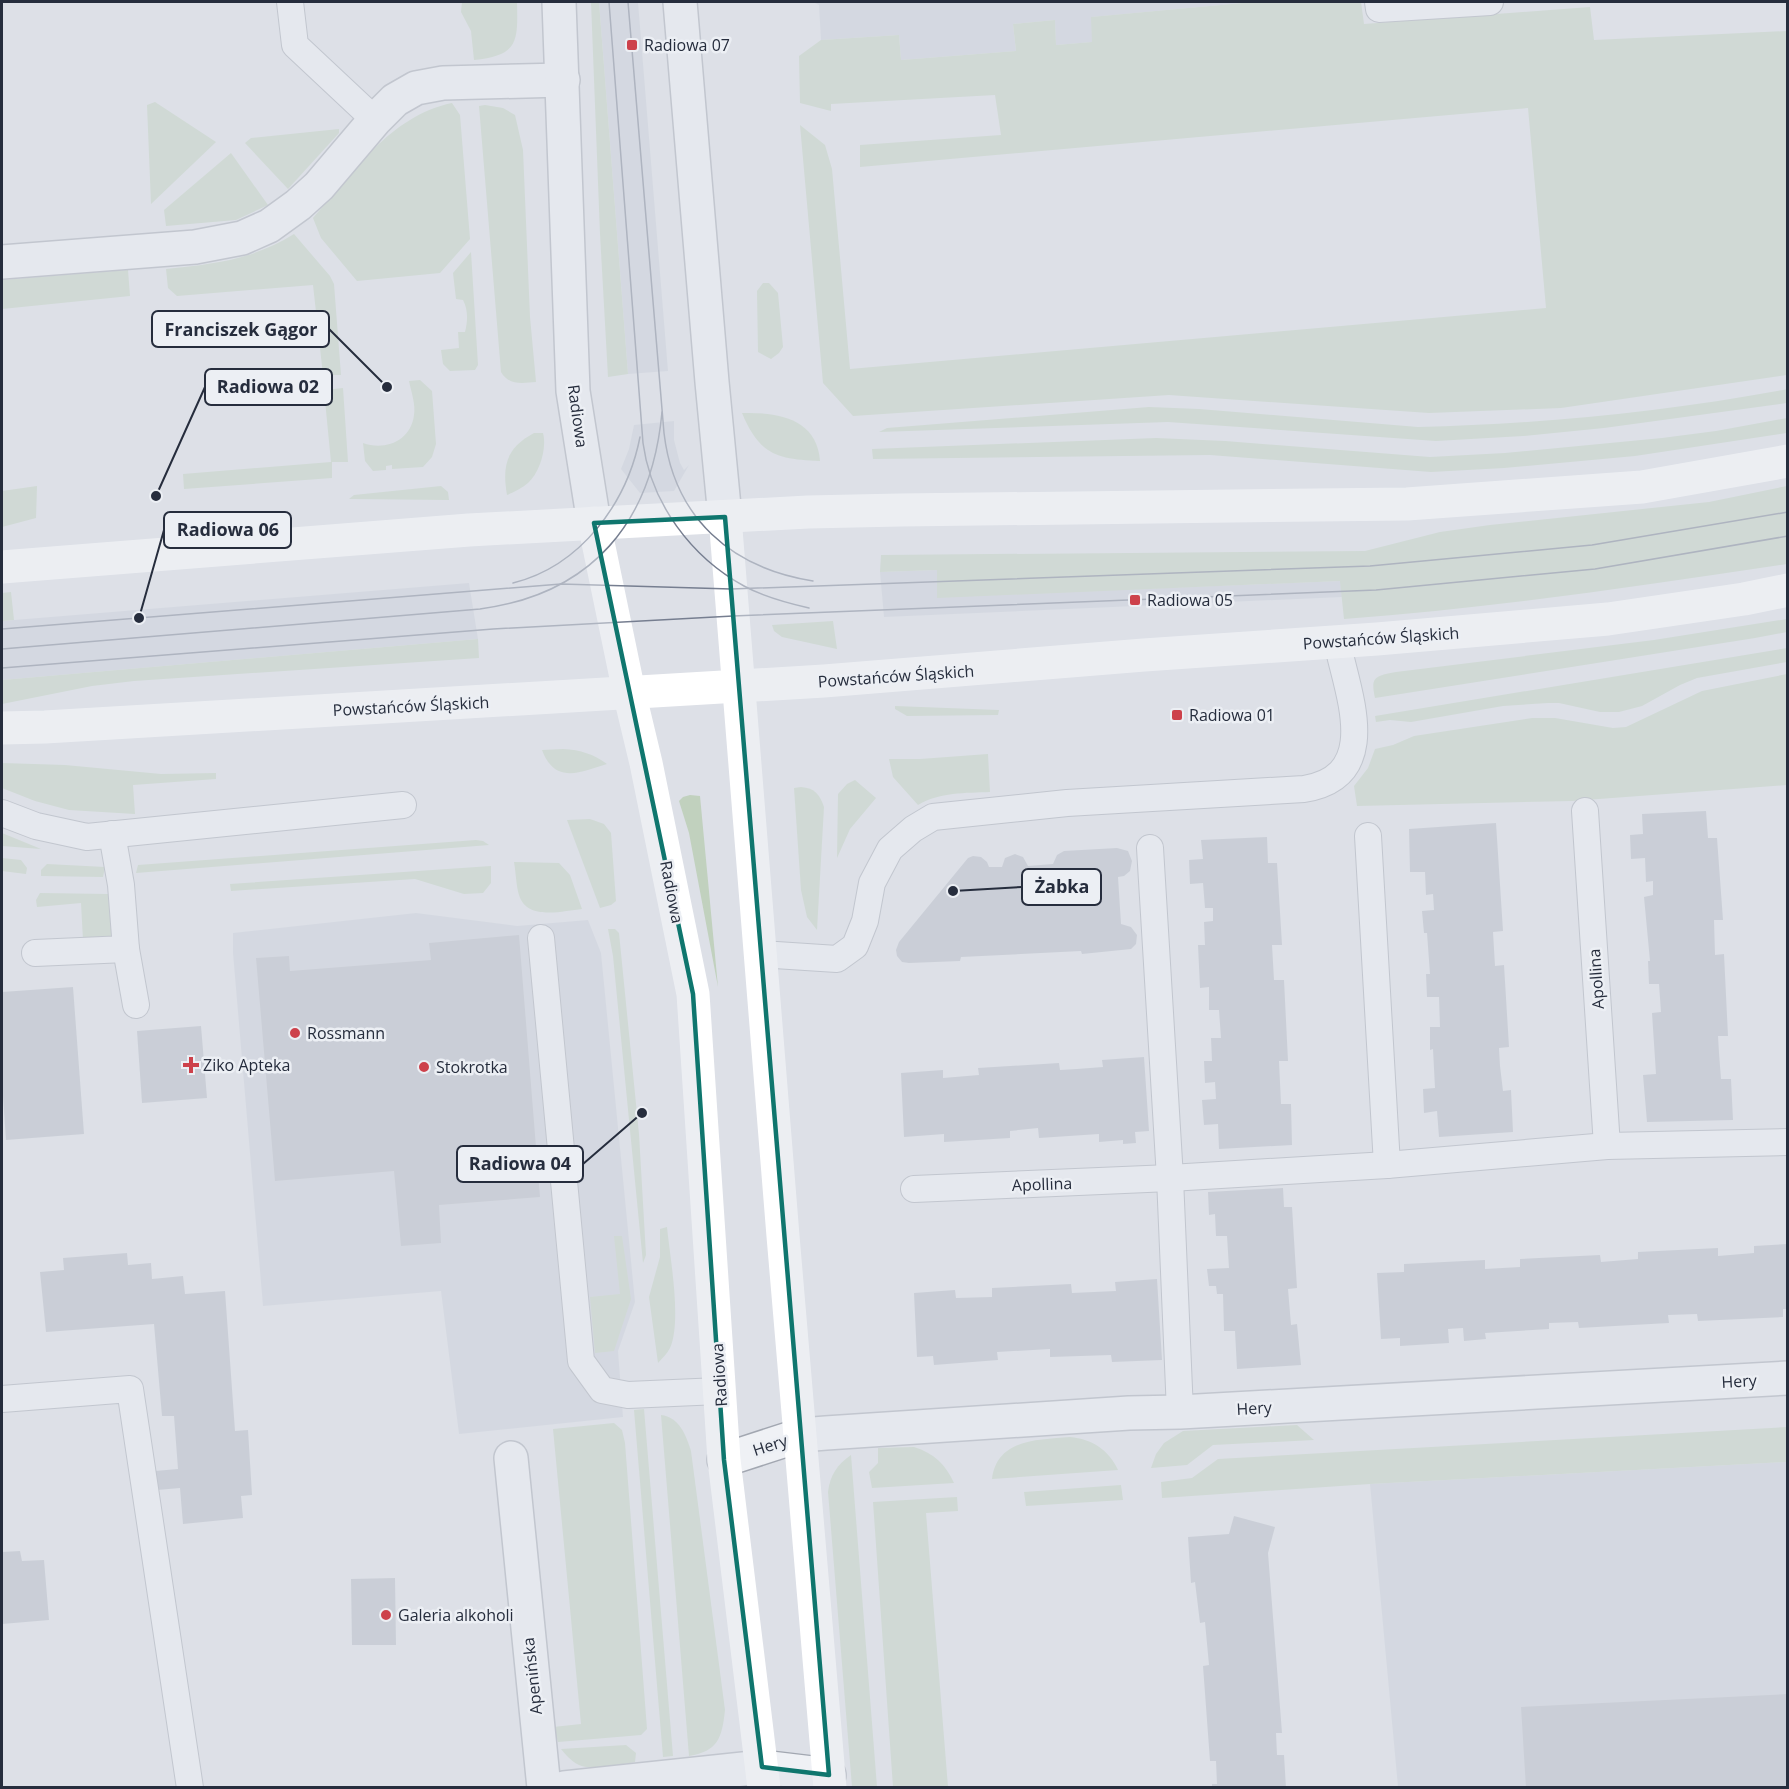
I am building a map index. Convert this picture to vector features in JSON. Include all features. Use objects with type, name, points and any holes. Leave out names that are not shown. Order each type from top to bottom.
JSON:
[{"type":"main road","points":[[2,567],[469,530],[725,517],[900,510],[1407,504],[1642,487],[1788,461]]},
{"type":"main road","points":[[725,517],[829,1781]]},
{"type":"main road","name":"Radiowa","points":[[594,523],[693,994],[724,1460],[763,1778]]},
{"type":"main road","name":"Powstańców Śląskich","points":[[2,728],[57,727],[738,686],[1337,642],[1608,619],[1744,599],[1788,590]]},
{"type":"street","name":"Radiowa","points":[[559,2],[573,391],[594,523]]},
{"type":"street","points":[[680,2],[725,517]]},
{"type":"street","points":[[2,262],[195,247],[242,238],[269,226],[298,205],[319,186],[375,120],[404,94],[427,85],[563,80]]},
{"type":"street","name":"Hery","points":[[724,1460],[801,1435],[1129,1413],[1179,1413],[1788,1378]]},
{"type":"street","name":"Apenińska","points":[[511,1458],[544,1788]]},
{"type":"street","points":[[564,1788],[763,1778],[829,1781]]},
{"type":"lane","points":[[290,2],[295,45],[375,120]]},
{"type":"lane","points":[[1379,5],[1490,2]]},
{"type":"lane","points":[[760,954],[837,959],[855,946],[865,921],[872,883],[890,849],[913,829],[933,817],[1067,803],[1304,789],[1319,787],[1332,781],[1349,762],[1353,753],[1355,736],[1337,642]]},
{"type":"lane","points":[[2,813],[36,826],[87,837],[403,805]]},
{"type":"lane","name":"Apollina","points":[[1586,811],[1607,1146]]},
{"type":"lane","points":[[112,834],[121,885],[126,949],[136,1005]]},
{"type":"lane","points":[[1368,836],[1387,1165]]},
{"type":"lane","points":[[1150,848],[1170,1178],[1179,1413]]},
{"type":"lane","points":[[541,938],[581,1361],[602,1390],[628,1395],[720,1391]]},
{"type":"lane","points":[[35,953],[126,949]]},
{"type":"lane","name":"Apollina","points":[[914,1189],[1170,1178],[1387,1165],[1607,1146],[1788,1142]]},
{"type":"lane","points":[[2,1399],[130,1389],[190,1788]]},
{"type":"highlighted area","points":[[725,517],[829,1775],[762,1767],[724,1460],[693,994],[594,523]]},
{"type":"shaded area","points":[[599,2],[638,2],[668,371],[628,374]]},
{"type":"shaded area","points":[[813,2],[1253,2],[1092,17],[1093,42],[1056,45],[1055,20],[1013,24],[1016,51],[901,60],[899,35],[821,40],[819,5]]},
{"type":"shaded area","points":[[674,421],[674,440],[680,463],[684,470],[689,465],[674,491],[640,493],[621,469],[629,449],[634,425]]},
{"type":"shaded area","points":[[937,570],[937,597],[1341,581],[1342,597],[884,617],[880,572]]},
{"type":"shaded area","points":[[469,583],[478,639],[2,680],[2,621]]},
{"type":"shaded area","points":[[416,913],[517,926],[588,920],[601,953],[635,1302],[618,1351],[623,1417],[459,1434],[441,1291],[263,1306],[233,933]]},
{"type":"shaded area","points":[[1787,1462],[1787,1787],[1398,1787],[1370,1484]]},
{"type":"green space","points":[[462,2],[517,2],[517,28],[512,44],[507,50],[499,55],[474,60],[471,31],[461,12]]},
{"type":"green space","points":[[591,2],[599,2],[628,374],[608,377],[600,234]]},
{"type":"green space","points":[[1253,2],[1361,2],[1364,24],[1590,7],[1594,40],[1787,31],[1787,375],[1561,408],[1429,413],[1169,395],[853,416],[823,383],[800,125],[825,145],[832,169],[850,369],[1546,308],[1528,108],[860,167],[860,145],[1001,135],[995,95],[831,104],[831,111],[800,103],[799,56],[821,40],[899,35],[901,60],[1016,51],[1013,24],[1055,20],[1056,45],[1092,42],[1091,17]]},
{"type":"green space","points":[[155,102],[216,142],[151,204],[147,105]]},
{"type":"green space","points":[[452,103],[460,115],[470,239],[440,273],[357,281],[321,238],[313,218],[358,165],[391,133],[430,110]]},
{"type":"green space","points":[[479,106],[503,108],[515,115],[523,150],[530,317],[536,382],[512,382],[501,372]]},
{"type":"green space","points":[[339,129],[339,133],[288,189],[245,143],[251,138]]},
{"type":"green space","points":[[231,153],[268,205],[236,220],[166,226],[164,210]]},
{"type":"green space","points":[[294,234],[330,276],[334,284],[341,375],[323,375],[313,285],[177,296],[168,288],[166,269],[217,263],[248,255]]},
{"type":"green space","points":[[471,252],[478,365],[475,370],[450,371],[443,364],[441,350],[459,348],[458,332],[465,332],[467,319],[463,300],[456,299],[453,273]]},
{"type":"green space","points":[[128,270],[130,296],[2,309],[2,280]]},
{"type":"green space","points":[[763,283],[769,283],[778,293],[783,347],[771,359],[758,352],[757,291]]},
{"type":"green space","points":[[420,380],[432,391],[436,444],[432,457],[423,467],[392,469],[392,465],[386,466],[386,470],[373,471],[365,461],[363,443],[388,445],[396,442],[408,431],[412,424],[414,411],[409,381]]},
{"type":"green space","points":[[343,388],[348,462],[332,462],[332,478],[184,489],[183,474],[331,462],[324,390]]},
{"type":"green space","points":[[1788,389],[1787,403],[1604,428],[1436,441],[1168,422],[879,432],[887,428],[1149,407],[1418,427],[1464,425],[1603,416]]},
{"type":"green space","points":[[742,413],[769,414],[793,420],[811,435],[820,461],[793,459],[772,452],[756,438]]},
{"type":"green space","points":[[1787,418],[1787,433],[1635,456],[1431,472],[1210,455],[873,459],[872,449],[1156,438],[1430,457],[1505,453],[1662,438]]},
{"type":"green space","points":[[534,433],[543,433],[544,439],[539,466],[528,483],[507,495],[505,475],[508,459],[517,445]]},
{"type":"green space","points":[[37,486],[36,518],[2,527],[2,491]]},
{"type":"green space","points":[[441,486],[448,492],[449,500],[349,499],[354,495]]},
{"type":"green space","points":[[1787,486],[1787,564],[1566,596],[1455,609],[1344,619],[1340,581],[937,598],[937,570],[880,572],[881,555],[1365,551],[1440,532],[1709,502]]},
{"type":"green space","points":[[11,592],[14,620],[2,621],[2,593]]},
{"type":"green space","points":[[1787,619],[1787,632],[1375,698],[1373,685],[1376,678],[1396,672],[1654,640]]},
{"type":"green space","points":[[833,621],[837,649],[782,637],[774,631],[772,625]]},
{"type":"green space","points":[[478,639],[479,658],[134,681],[92,686],[2,704],[2,680]]},
{"type":"green space","points":[[1787,648],[1787,662],[1697,678],[1642,706],[1619,712],[1600,712],[1559,703],[1548,703],[1503,706],[1411,722],[1390,720],[1376,722],[1375,716]]},
{"type":"green space","points":[[1787,674],[1787,785],[1572,801],[1357,806],[1354,786],[1368,768],[1375,749],[1393,745],[1414,736],[1532,718],[1555,718],[1613,728],[1626,727],[1702,691]]},
{"type":"green space","points":[[895,706],[999,710],[998,715],[907,716],[895,709]]},
{"type":"green space","points":[[563,749],[586,753],[607,764],[578,772],[561,772],[547,761],[542,750]]},
{"type":"green space","points":[[988,754],[990,792],[944,795],[918,805],[893,777],[889,759],[920,759]]},
{"type":"green space","points":[[2,763],[65,765],[161,774],[216,773],[216,779],[133,785],[135,814],[69,810],[35,801],[2,788]]},
{"type":"green space","points":[[855,780],[876,798],[850,829],[837,858],[838,794],[847,784]]},
{"type":"green space","points":[[801,787],[816,793],[824,807],[817,930],[807,917],[801,890],[794,788]]},
{"type":"green space","points":[[690,795],[700,796],[718,987],[689,833],[679,801]]},
{"type":"green space","points":[[590,819],[604,824],[611,833],[616,901],[600,908],[567,820]]},
{"type":"green space","points":[[2,833],[41,849],[2,846]]},
{"type":"green space","points":[[476,840],[489,845],[136,873],[138,865]]},
{"type":"green space","points":[[2,858],[21,860],[27,868],[26,874],[2,871]]},
{"type":"green space","points":[[514,862],[559,863],[570,875],[582,909],[546,912],[529,908],[519,895]]},
{"type":"green space","points":[[47,864],[105,867],[103,877],[41,876],[41,870]]},
{"type":"green space","points":[[491,866],[491,883],[483,893],[464,894],[415,879],[231,891],[230,884]]},
{"type":"green space","points":[[40,893],[108,894],[112,940],[83,940],[81,903],[37,907],[36,900]]},
{"type":"green space","points":[[608,929],[615,929],[619,933],[639,1134],[646,1255],[643,1263],[613,956]]},
{"type":"green space","points":[[667,1227],[675,1322],[670,1348],[658,1363],[649,1297],[660,1257],[660,1229]]},
{"type":"green space","points":[[614,1236],[622,1236],[631,1299],[614,1351],[595,1353],[590,1297],[620,1294]]},
{"type":"green space","points":[[644,1409],[673,1756],[663,1757],[634,1410]]},
{"type":"green space","points":[[661,1415],[677,1423],[691,1451],[725,1710],[717,1742],[706,1751],[689,1756]]},
{"type":"green space","points":[[614,1423],[622,1430],[625,1443],[647,1729],[641,1735],[558,1742],[553,1727],[581,1724],[553,1429]]},
{"type":"green space","points":[[1297,1425],[1314,1440],[1213,1445],[1187,1465],[1151,1468],[1156,1454],[1164,1443],[1183,1431]]},
{"type":"green space","points":[[1787,1427],[1787,1462],[1370,1484],[1162,1498],[1161,1482],[1192,1478],[1218,1459]]},
{"type":"green space","points":[[1070,1437],[1086,1440],[1105,1451],[1118,1470],[992,1479],[1002,1456],[1011,1448],[1033,1441]]},
{"type":"green space","points":[[914,1447],[939,1460],[954,1483],[872,1488],[869,1472],[878,1463],[878,1448]]},
{"type":"green space","points":[[851,1455],[877,1787],[852,1787],[828,1492],[830,1480],[835,1471]]},
{"type":"green space","points":[[1121,1485],[1123,1500],[1026,1506],[1024,1492]]},
{"type":"green space","points":[[957,1497],[958,1511],[926,1513],[948,1787],[893,1787],[873,1502]]},
{"type":"green space","points":[[626,1745],[636,1753],[635,1762],[598,1767],[579,1765],[561,1749]]},
{"type":"building","points":[[1706,811],[1708,838],[1717,838],[1723,920],[1714,920],[1715,955],[1724,954],[1728,1036],[1718,1036],[1721,1079],[1731,1079],[1733,1120],[1647,1122],[1643,1075],[1656,1074],[1652,1013],[1661,1012],[1659,984],[1649,984],[1648,961],[1650,961],[1644,897],[1653,895],[1653,881],[1646,882],[1645,858],[1631,859],[1630,835],[1643,834],[1642,814]]},
{"type":"building","points":[[1496,823],[1503,931],[1493,932],[1495,966],[1504,965],[1509,1047],[1499,1048],[1503,1091],[1511,1090],[1513,1132],[1439,1137],[1437,1111],[1424,1113],[1423,1089],[1435,1088],[1433,1049],[1430,1050],[1430,1027],[1440,1027],[1439,997],[1427,997],[1426,974],[1430,974],[1427,933],[1424,933],[1422,911],[1434,910],[1433,894],[1426,895],[1425,872],[1410,872],[1409,829]]},
{"type":"building","points":[[1267,837],[1268,863],[1277,863],[1282,945],[1272,945],[1274,980],[1284,980],[1288,1061],[1279,1061],[1281,1104],[1291,1104],[1292,1145],[1219,1149],[1218,1124],[1204,1125],[1202,1100],[1216,1099],[1215,1082],[1205,1083],[1204,1061],[1212,1061],[1211,1038],[1221,1038],[1219,1010],[1209,1010],[1209,987],[1200,988],[1198,945],[1205,945],[1204,922],[1213,921],[1213,908],[1205,908],[1203,883],[1190,884],[1189,860],[1203,859],[1201,840]]},
{"type":"building","points":[[1117,848],[1128,851],[1132,861],[1130,871],[1118,877],[1121,924],[1131,927],[1137,935],[1136,944],[1131,949],[1082,954],[1081,951],[961,957],[960,961],[909,963],[902,962],[897,956],[896,950],[899,942],[968,858],[981,857],[989,867],[1002,867],[1005,858],[1015,854],[1023,857],[1028,866],[1053,864],[1057,855],[1064,851]]},
{"type":"building","points":[[519,935],[540,1197],[439,1205],[441,1243],[401,1246],[394,1171],[275,1181],[256,958],[289,956],[290,971],[431,960],[429,943]]},
{"type":"building","points":[[73,987],[84,1134],[6,1140],[2,1082],[2,992]]},
{"type":"building","points":[[201,1026],[207,1098],[142,1103],[137,1031]]},
{"type":"building","points":[[1144,1057],[1149,1131],[1135,1132],[1136,1143],[1123,1144],[1123,1140],[1099,1142],[1099,1134],[1039,1138],[1038,1128],[1010,1131],[1010,1138],[944,1142],[944,1134],[904,1137],[901,1073],[943,1070],[943,1078],[979,1075],[978,1068],[1059,1063],[1060,1070],[1077,1069],[1103,1067],[1102,1060]]},
{"type":"building","points":[[1283,1188],[1284,1207],[1292,1207],[1297,1288],[1288,1289],[1291,1325],[1297,1324],[1301,1365],[1237,1369],[1235,1331],[1224,1331],[1223,1294],[1217,1294],[1216,1286],[1209,1286],[1207,1269],[1229,1268],[1227,1236],[1216,1236],[1215,1214],[1209,1215],[1208,1192]]},
{"type":"building","points":[[1788,1244],[1788,1309],[1783,1309],[1783,1317],[1698,1321],[1697,1314],[1668,1315],[1669,1323],[1579,1328],[1578,1322],[1549,1323],[1549,1329],[1485,1333],[1486,1339],[1464,1341],[1463,1328],[1448,1329],[1449,1343],[1400,1346],[1400,1338],[1381,1339],[1377,1273],[1404,1272],[1404,1264],[1485,1260],[1485,1269],[1520,1267],[1520,1259],[1600,1255],[1601,1262],[1638,1259],[1638,1252],[1718,1248],[1718,1256],[1754,1253],[1754,1246]]},
{"type":"building","points":[[127,1253],[128,1265],[151,1263],[152,1279],[183,1276],[185,1294],[225,1291],[235,1431],[248,1430],[252,1495],[241,1496],[243,1518],[183,1524],[180,1488],[157,1490],[155,1471],[178,1469],[174,1416],[162,1416],[154,1324],[46,1332],[40,1272],[64,1270],[63,1258]]},
{"type":"building","points":[[1157,1279],[1162,1360],[1112,1362],[1111,1355],[1050,1357],[1050,1349],[997,1352],[998,1360],[934,1365],[933,1356],[917,1357],[914,1293],[955,1290],[956,1298],[992,1297],[992,1288],[1071,1284],[1072,1293],[1116,1291],[1115,1282]]},
{"type":"building","points":[[1234,1516],[1275,1527],[1268,1553],[1282,1733],[1276,1733],[1277,1755],[1284,1755],[1286,1788],[1212,1788],[1212,1784],[1217,1784],[1216,1761],[1210,1761],[1203,1666],[1209,1665],[1205,1622],[1200,1623],[1195,1582],[1191,1583],[1188,1537],[1229,1534]]},
{"type":"building","points":[[20,1551],[22,1561],[44,1560],[49,1620],[2,1624],[2,1552]]},
{"type":"building","points":[[395,1578],[396,1645],[352,1645],[351,1579]]},
{"type":"building","points":[[1788,1694],[1788,1788],[1526,1788],[1521,1707]]},
{"type":"tram line","points":[[609,2],[643,443],[647,465],[664,507],[691,544],[707,560],[752,590],[809,608]]},
{"type":"tram line","points":[[628,2],[664,433],[670,463],[680,490],[694,514],[732,551],[783,574],[813,581]]},
{"type":"tram line","points":[[2,649],[480,609],[520,601],[554,587],[584,569],[609,546],[630,519],[645,487],[656,451],[662,412]]},
{"type":"tram line","points":[[513,583],[537,575],[560,562],[580,547],[597,528],[612,508],[624,485],[634,462],[640,437]]},
{"type":"tram line","points":[[2,629],[561,584],[731,589],[1370,566],[1592,545],[1788,512]]},
{"type":"tram line","points":[[2,668],[493,629],[733,616],[1376,590],[1595,569],[1788,536]]},
{"type":"place","name":"Radiowa 07","points":[[632,45]]},
{"type":"place","name":"Franciszek Gągor","points":[[387,387]]},
{"type":"place","name":"Radiowa 02","points":[[156,496]]},
{"type":"place","name":"Radiowa 05","points":[[1135,600]]},
{"type":"place","name":"Radiowa 06","points":[[139,618]]},
{"type":"place","name":"Radiowa 01","points":[[1177,715]]},
{"type":"place","name":"Żabka","points":[[953,891]]},
{"type":"place","name":"Rossmann","points":[[295,1033]]},
{"type":"place","name":"Ziko Apteka","points":[[191,1065]]},
{"type":"place","name":"Stokrotka","points":[[424,1067]]},
{"type":"place","name":"Radiowa 04","points":[[642,1113]]},
{"type":"place","name":"Galeria alkoholi","points":[[386,1615]]}]
